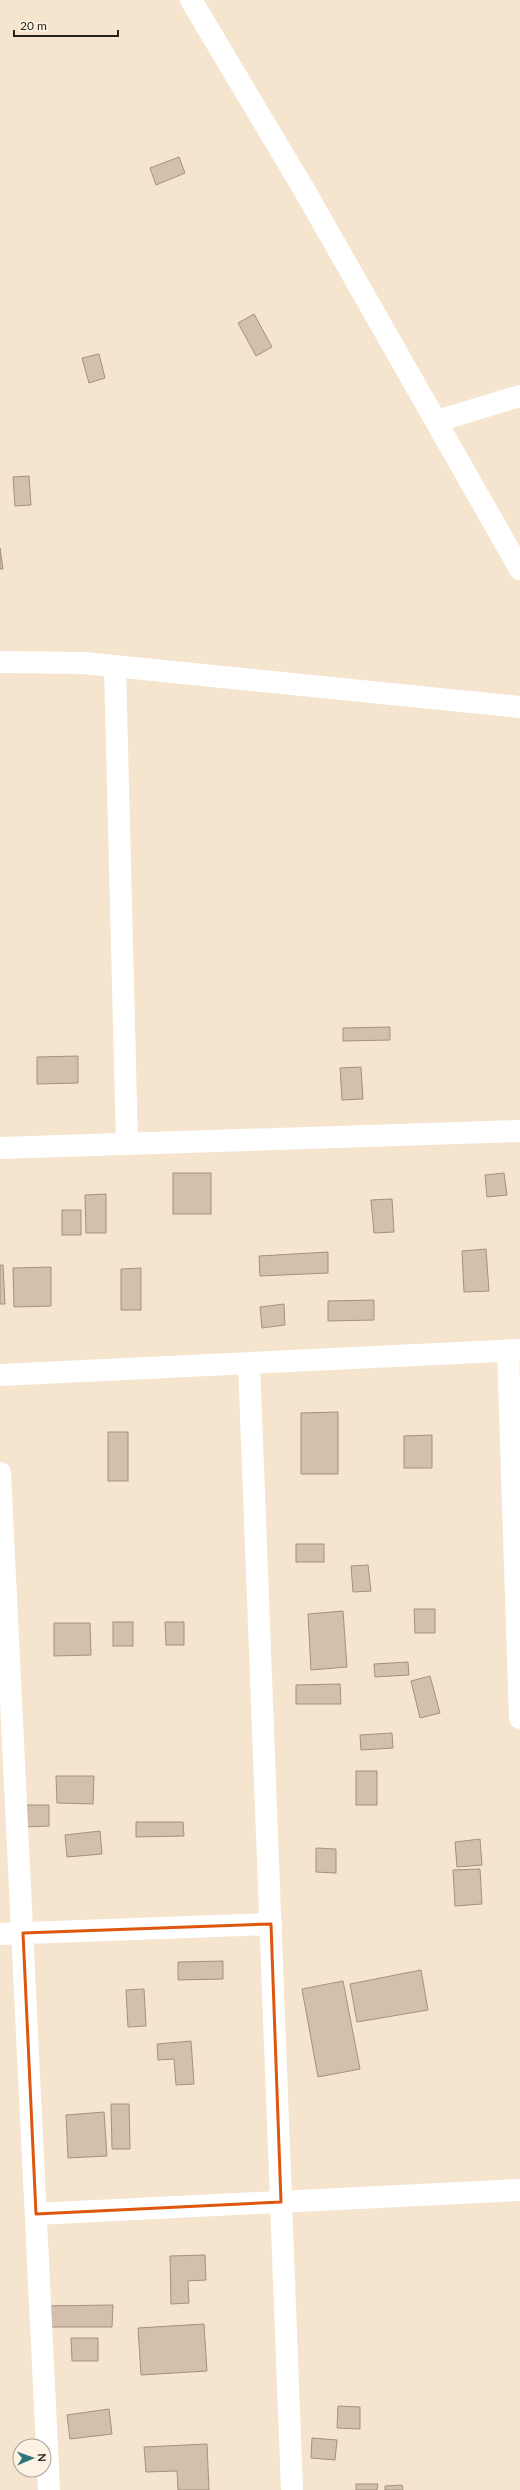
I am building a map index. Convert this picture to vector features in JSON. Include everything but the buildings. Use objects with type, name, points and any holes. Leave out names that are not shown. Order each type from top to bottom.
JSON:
[{"type":"street","points":[[191,0],[302,186],[520,569]]},
{"type":"street","points":[[437,421],[520,396]]},
{"type":"street","points":[[0,662],[84,663],[520,707]]},
{"type":"street","points":[[115,666],[127,1144]]},
{"type":"street","points":[[0,1148],[520,1131]]},
{"type":"street","points":[[0,1375],[514,1351],[520,1718]]},
{"type":"street","points":[[249,1363],[292,2490]]},
{"type":"street","points":[[0,1473],[50,2490]]},
{"type":"street","points":[[0,1934],[271,1924]]},
{"type":"street","points":[[36,2214],[520,2190]]},
{"type":"highlighted area","points":[[271,1924],[281,2202],[36,2214],[23,1933]]}]
